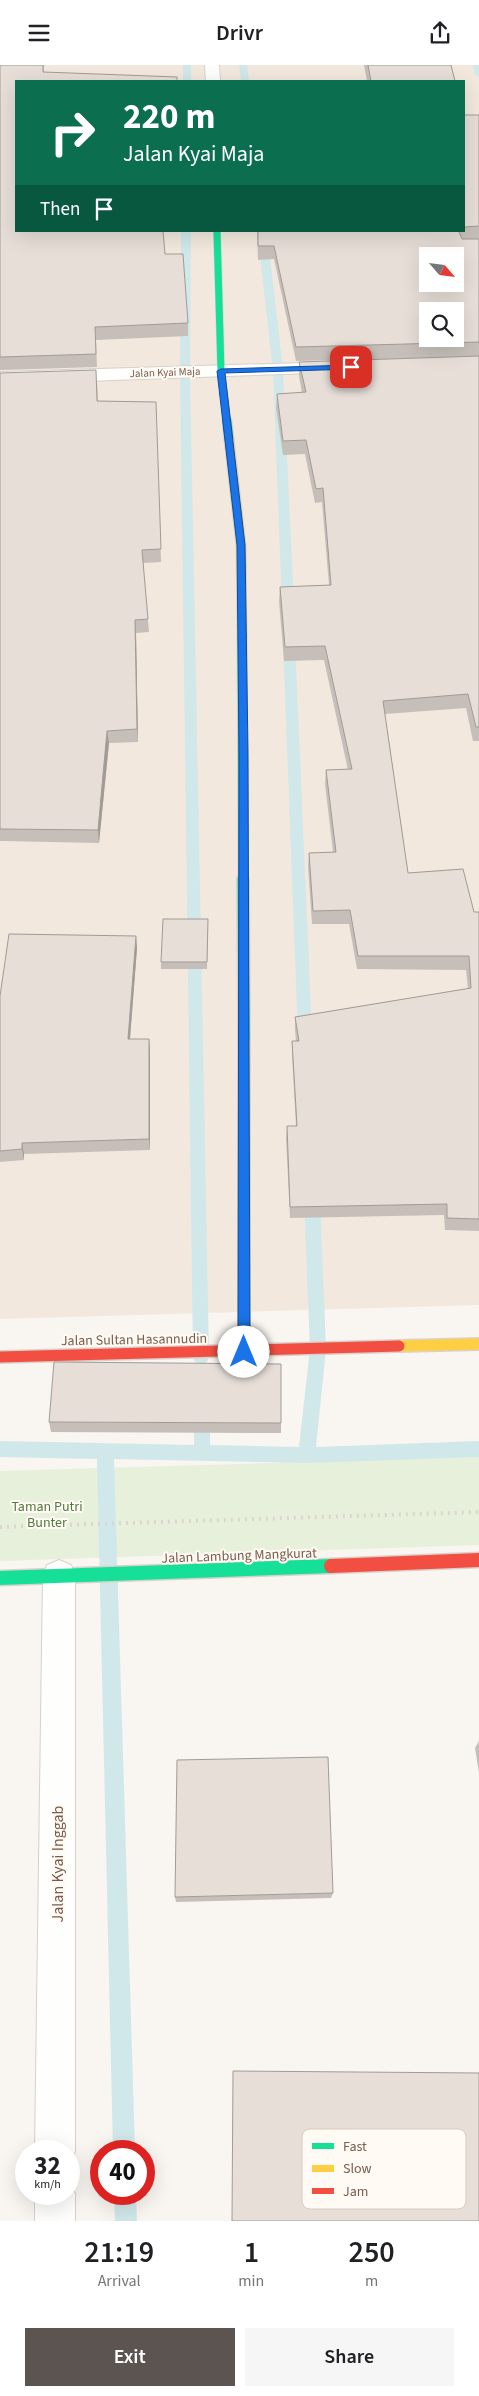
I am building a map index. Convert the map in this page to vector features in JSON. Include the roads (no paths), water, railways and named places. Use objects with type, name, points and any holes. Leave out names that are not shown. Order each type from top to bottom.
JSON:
[{"type":"street","points":[[212,65],[213,80]]},
{"type":"street","points":[[218,232],[221,371],[241,545],[244,753],[244,1352]]},
{"type":"street","name":"Jalan Kyai Maja","points":[[0,377],[355,367]]},
{"type":"street","name":"Jalan Sultan Hasannudin","points":[[0,1357],[479,1345]]},
{"type":"street","name":"Jalan Lambung Mangkurat","points":[[0,1578],[479,1561]]},
{"type":"street","name":"Jalan Kyai Inggab","points":[[55,2140],[59,1577]]},
{"type":"street","points":[[55,2205],[55,2221]]},
{"type":"waterway","points":[[187,65],[187,80]]},
{"type":"waterway","points":[[243,65],[245,80]]},
{"type":"waterway","points":[[477,65],[479,75]]},
{"type":"waterway","points":[[186,232],[185,372],[201,1357]]},
{"type":"waterway","points":[[262,232],[278,370],[288,606]]},
{"type":"waterway","points":[[289,642],[305,1036]]},
{"type":"waterway","points":[[307,1455],[318,1349],[312,1199]]},
{"type":"waterway","points":[[202,1413],[202,1452]]},
{"type":"waterway","points":[[0,1449],[105,1451]]},
{"type":"waterway","points":[[307,1455],[479,1449]]},
{"type":"waterway","points":[[105,1451],[307,1455]]},
{"type":"waterway","points":[[105,1451],[124,2140]]},
{"type":"waterway","points":[[125,2205],[126,2221]]},
{"type":"park label","name":"Taman Putri Bunter","points":[[47,1514]]}]
